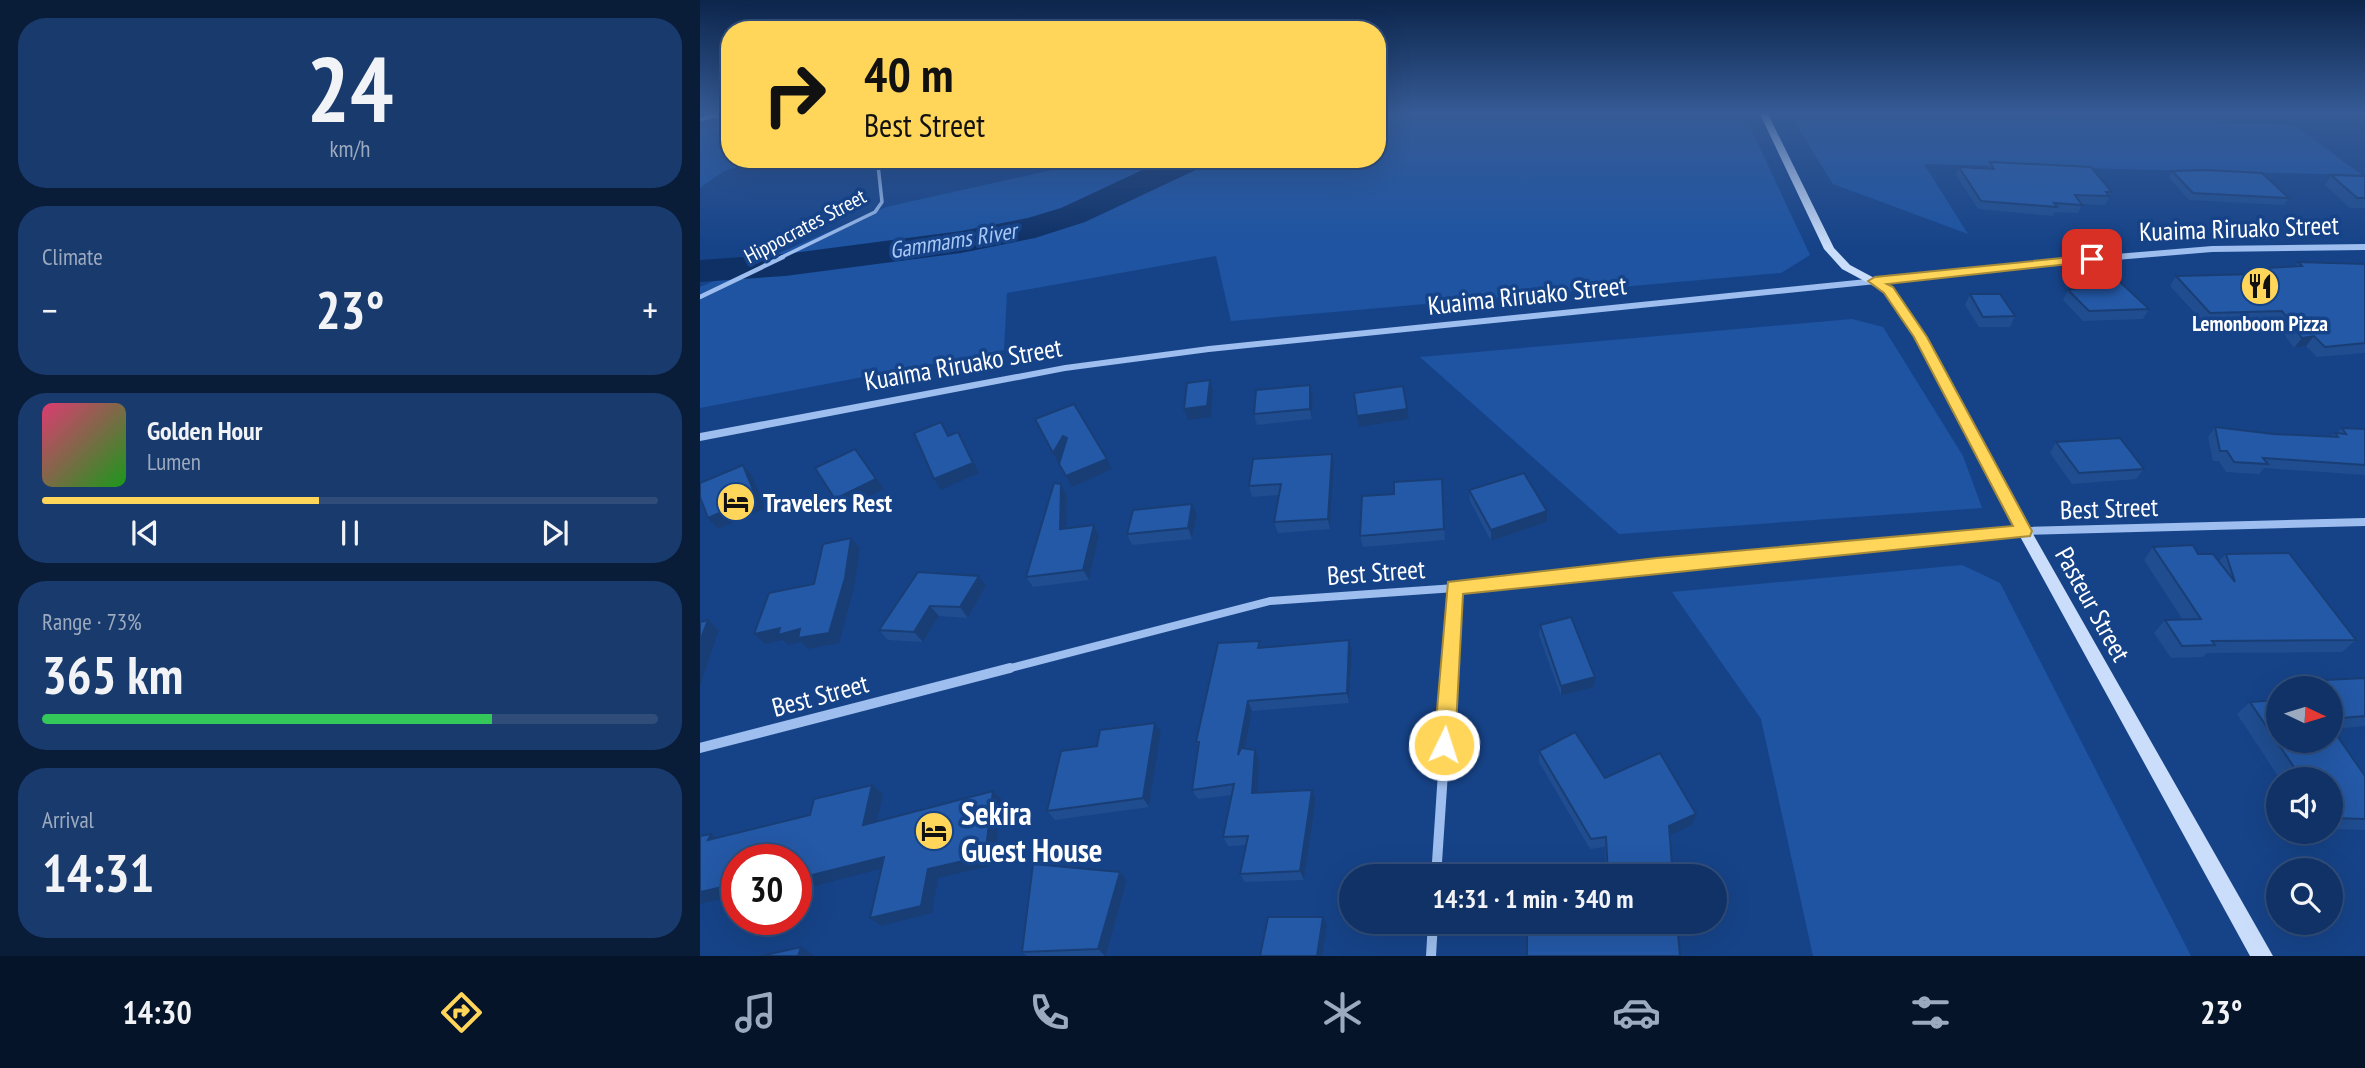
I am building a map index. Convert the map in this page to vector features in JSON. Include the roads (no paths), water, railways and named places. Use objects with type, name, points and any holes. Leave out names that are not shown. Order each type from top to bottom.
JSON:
[{"type":"main road","name":"Pasteur Street","points":[[1784,157],[1829,249],[1846,267],[1889,290],[1920,337],[2024,531],[2262,956]]},
{"type":"street","name":"Kuaima Riruako Street","points":[[700,437],[975,384],[1124,360],[2212,248],[2365,247]]},
{"type":"street","name":"Best Street","points":[[700,748],[1270,601],[1455,587],[1657,565],[2024,531],[2365,522]]},
{"type":"street","points":[[1437,864],[1455,587]]},
{"type":"street","points":[[1431,956],[1432,934]]},
{"type":"lane","name":"Hippocrates Street","points":[[700,297],[875,212],[882,202],[878,168]]},
{"type":"waterway","name":"Gammams River","points":[[700,271],[785,265],[961,242],[1035,227],[1073,215],[1174,168]]},
{"type":"place","name":"Lemonboom Pizza","points":[[2260,286]]},
{"type":"place","name":"Travelers Rest","points":[[736,502]]},
{"type":"place","name":"Sekira Guest House","points":[[934,831]]}]
